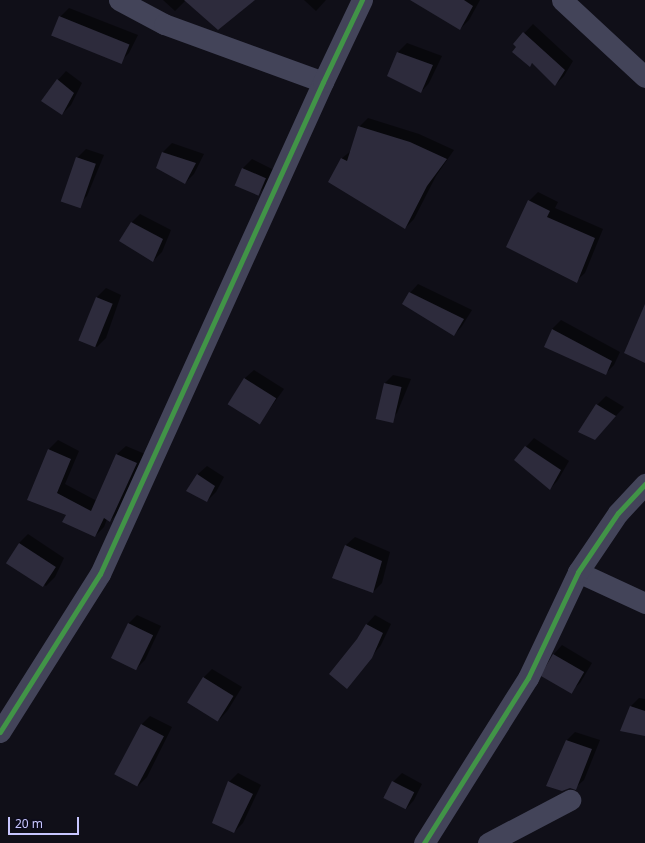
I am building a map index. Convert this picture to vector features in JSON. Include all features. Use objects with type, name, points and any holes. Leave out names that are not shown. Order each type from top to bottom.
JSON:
[{"type":"street","points":[[119,0],[164,24],[323,82]]},
{"type":"street","points":[[0,732],[100,574],[323,82],[362,0]]},
{"type":"street","points":[[562,0],[645,77]]},
{"type":"street","points":[[424,843],[528,678],[578,572],[618,513],[645,484]]},
{"type":"street","points":[[578,572],[645,602]]},
{"type":"street","points":[[488,843],[570,800]]},
{"type":"building","points":[[184,0],[255,0],[218,30]]},
{"type":"building","points":[[410,0],[464,0],[473,6],[460,30]]},
{"type":"building","points":[[59,16],[129,44],[122,64],[51,35]]},
{"type":"building","points":[[523,32],[565,70],[555,86],[532,63],[530,67],[512,52],[516,47],[513,44]]},
{"type":"building","points":[[397,52],[433,65],[421,93],[387,76]]},
{"type":"building","points":[[57,79],[74,93],[62,115],[41,101]]},
{"type":"building","points":[[358,126],[410,142],[447,159],[427,186],[405,229],[328,182],[341,158],[347,161]]},
{"type":"building","points":[[162,152],[196,163],[185,184],[156,168]]},
{"type":"building","points":[[76,157],[96,164],[81,208],[61,201]]},
{"type":"building","points":[[242,168],[266,178],[259,196],[235,185]]},
{"type":"building","points":[[528,200],[550,211],[547,217],[595,238],[577,283],[506,247]]},
{"type":"building","points":[[131,222],[163,239],[153,262],[119,241]]},
{"type":"building","points":[[409,292],[464,319],[454,336],[402,304]]},
{"type":"building","points":[[96,297],[113,304],[95,347],[78,341]]},
{"type":"building","points":[[645,304],[645,363],[624,353]]},
{"type":"building","points":[[552,329],[612,361],[606,375],[544,347]]},
{"type":"building","points":[[244,378],[276,398],[260,424],[228,404]]},
{"type":"building","points":[[384,383],[402,387],[393,423],[376,419]]},
{"type":"building","points":[[596,404],[616,416],[595,440],[578,432]]},
{"type":"building","points":[[525,446],[561,470],[550,490],[514,460]]},
{"type":"building","points":[[48,449],[71,459],[57,493],[91,511],[116,454],[137,463],[110,522],[104,518],[95,537],[62,522],[66,515],[27,500]]},
{"type":"building","points":[[197,474],[215,486],[207,502],[186,491]]},
{"type":"building","points":[[19,543],[56,567],[43,587],[6,563]]},
{"type":"building","points":[[345,545],[382,561],[373,593],[332,578]]},
{"type":"building","points":[[128,623],[153,635],[136,670],[111,658]]},
{"type":"building","points":[[366,624],[383,633],[372,658],[347,689],[329,674],[357,639]]},
{"type":"building","points":[[553,654],[584,672],[572,694],[540,676]]},
{"type":"building","points":[[203,677],[234,696],[218,722],[187,702]]},
{"type":"building","points":[[630,706],[645,711],[645,736],[620,731]]},
{"type":"building","points":[[141,724],[164,736],[137,787],[114,774]]},
{"type":"building","points":[[566,740],[592,749],[576,790],[570,788],[562,791],[546,786]]},
{"type":"building","points":[[228,781],[253,794],[234,833],[212,823]]},
{"type":"building","points":[[392,781],[414,792],[406,809],[383,798]]},
{"type":"cycle path","points":[[0,732],[100,574],[323,82],[362,0]]},
{"type":"cycle path","points":[[424,843],[528,678],[578,572],[618,513],[645,484]]}]
